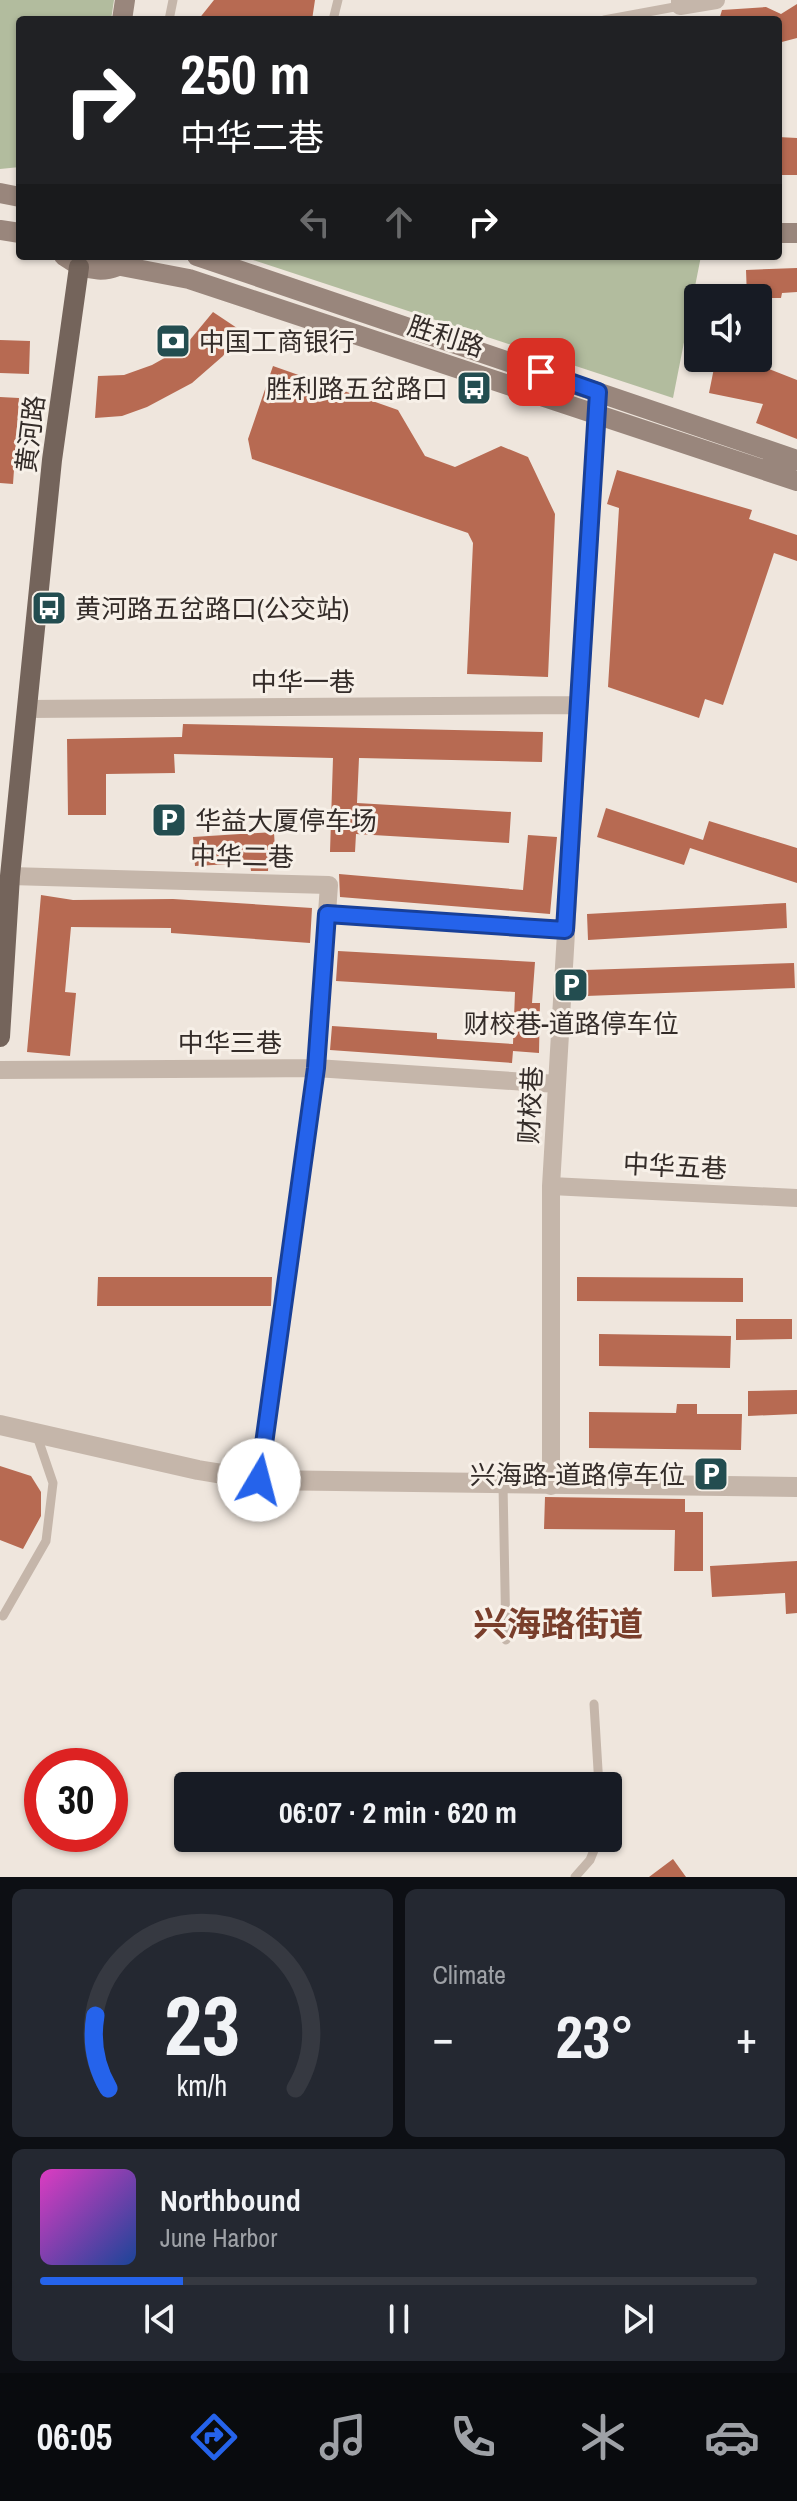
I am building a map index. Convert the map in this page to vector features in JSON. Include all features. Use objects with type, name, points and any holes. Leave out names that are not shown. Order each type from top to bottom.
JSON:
[{"type":"main road","name":"胜利路","points":[[208,260],[597,402],[797,481]]},
{"type":"main road","name":"胜利路","points":[[71,262],[104,271],[127,261],[797,460]]},
{"type":"main road","name":"黄河路","points":[[0,1037],[10,876],[71,262]]},
{"type":"street","points":[[680,3],[716,0]]},
{"type":"street","name":"财校巷","points":[[551,1486],[551,1186],[597,402]]},
{"type":"street","name":"中华一巷","points":[[28,709],[578,705]]},
{"type":"street","name":"中华二巷","points":[[10,876],[329,885],[327,914]]},
{"type":"street","points":[[259,1480],[316,1068],[327,914],[565,930]]},
{"type":"street","name":"中华三巷","points":[[0,1070],[316,1068],[557,1084]]},
{"type":"street","name":"中华五巷","points":[[551,1186],[797,1198]]},
{"type":"street","points":[[0,1425],[198,1470],[259,1480],[797,1487]]},
{"type":"lane","points":[[622,16],[680,3]]},
{"type":"lane","points":[[3,1616],[46,1541],[53,1483],[35,1433]]},
{"type":"lane","points":[[503,1485],[506,1640]]},
{"type":"lane","points":[[594,1704],[598,1772]]},
{"type":"lane","points":[[575,1877],[593,1852]]},
{"type":"green space","points":[[0,0],[114,0],[112,16],[16,16],[16,167],[0,169]]},
{"type":"green space","points":[[253,260],[700,260],[695,284],[684,284],[684,342],[673,398]]},
{"type":"building","points":[[214,0],[315,0],[313,16],[201,16]]},
{"type":"building","points":[[797,4],[797,38],[782,42],[782,16],[720,16],[722,10],[766,7],[781,14]]},
{"type":"building","points":[[782,137],[797,138],[797,175],[782,175]]},
{"type":"building","points":[[797,268],[797,292],[782,293],[781,298],[772,298],[772,284],[746,284],[746,270]]},
{"type":"building","points":[[213,312],[240,330],[223,356],[192,383],[147,407],[122,416],[95,418],[98,376],[124,375],[152,365],[184,347]]},
{"type":"building","points":[[0,340],[30,341],[29,374],[0,373]]},
{"type":"building","points":[[273,366],[398,410],[425,456],[455,467],[501,446],[528,457],[555,514],[548,677],[467,674],[473,543],[468,533],[252,459],[248,439]]},
{"type":"building","points":[[772,370],[797,380],[797,439],[756,423],[763,404],[709,393],[713,372]]},
{"type":"building","points":[[0,397],[19,398],[13,484],[0,483]]},
{"type":"building","points":[[617,470],[752,510],[749,519],[797,535],[797,561],[774,553],[723,705],[705,699],[699,718],[608,687],[619,508],[607,504]]},
{"type":"building","points":[[183,724],[543,732],[542,762],[359,758],[357,803],[511,812],[509,843],[356,834],[355,852],[330,852],[333,758],[174,754],[175,773],[106,774],[106,815],[68,815],[67,739],[182,737]]},
{"type":"building","points":[[606,808],[703,840],[709,821],[797,848],[797,883],[690,848],[684,865],[597,837]]},
{"type":"building","points":[[274,832],[275,850],[269,850],[268,871],[251,871],[250,863],[195,866],[193,837]]},
{"type":"building","points":[[528,835],[557,837],[550,914],[340,897],[339,874],[523,890]]},
{"type":"building","points":[[41,895],[73,900],[173,899],[312,908],[310,943],[171,933],[171,928],[71,927],[65,992],[76,993],[70,1056],[27,1052]]},
{"type":"building","points":[[786,903],[787,928],[588,940],[587,914]]},
{"type":"building","points":[[338,951],[535,962],[532,1003],[540,1003],[539,1053],[513,1051],[512,1063],[330,1050],[332,1026],[437,1033],[437,1039],[513,1044],[515,992],[336,981]]},
{"type":"building","points":[[794,963],[795,988],[586,996],[585,970]]},
{"type":"building","points":[[98,1277],[272,1277],[271,1306],[97,1306]]},
{"type":"building","points":[[577,1277],[743,1278],[743,1302],[577,1301]]},
{"type":"building","points":[[736,1319],[792,1319],[792,1339],[736,1340]]},
{"type":"building","points":[[599,1334],[731,1336],[730,1368],[599,1366]]},
{"type":"building","points":[[797,1390],[797,1414],[748,1416],[748,1391]]},
{"type":"building","points":[[677,1404],[697,1404],[697,1414],[742,1414],[741,1450],[589,1448],[589,1412],[676,1413]]},
{"type":"building","points":[[0,1466],[31,1476],[41,1492],[41,1516],[23,1549],[0,1540]]},
{"type":"building","points":[[545,1497],[685,1499],[685,1512],[703,1512],[703,1571],[674,1571],[675,1530],[544,1529]]},
{"type":"building","points":[[797,1561],[797,1613],[786,1614],[785,1593],[712,1597],[710,1566]]},
{"type":"building","points":[[673,1859],[686,1877],[649,1877]]},
{"type":"place","name":"中国工商银行","points":[[173,341]]},
{"type":"place","name":"胜利路五岔路口","points":[[474,388]]},
{"type":"place","name":"黄河路五岔路口(公交站)","points":[[49,608]]},
{"type":"place","name":"华益大厦停车场","points":[[169,820]]},
{"type":"place","name":"财校巷-道路停车位","points":[[571,985]]},
{"type":"place","name":"兴海路-道路停车位","points":[[711,1474]]},
{"type":"district","name":"兴海路街道","points":[[558,1624]]},
{"type":"route","points":[[259,1480],[316,1068],[327,914],[565,930],[598,392],[541,372]]}]
